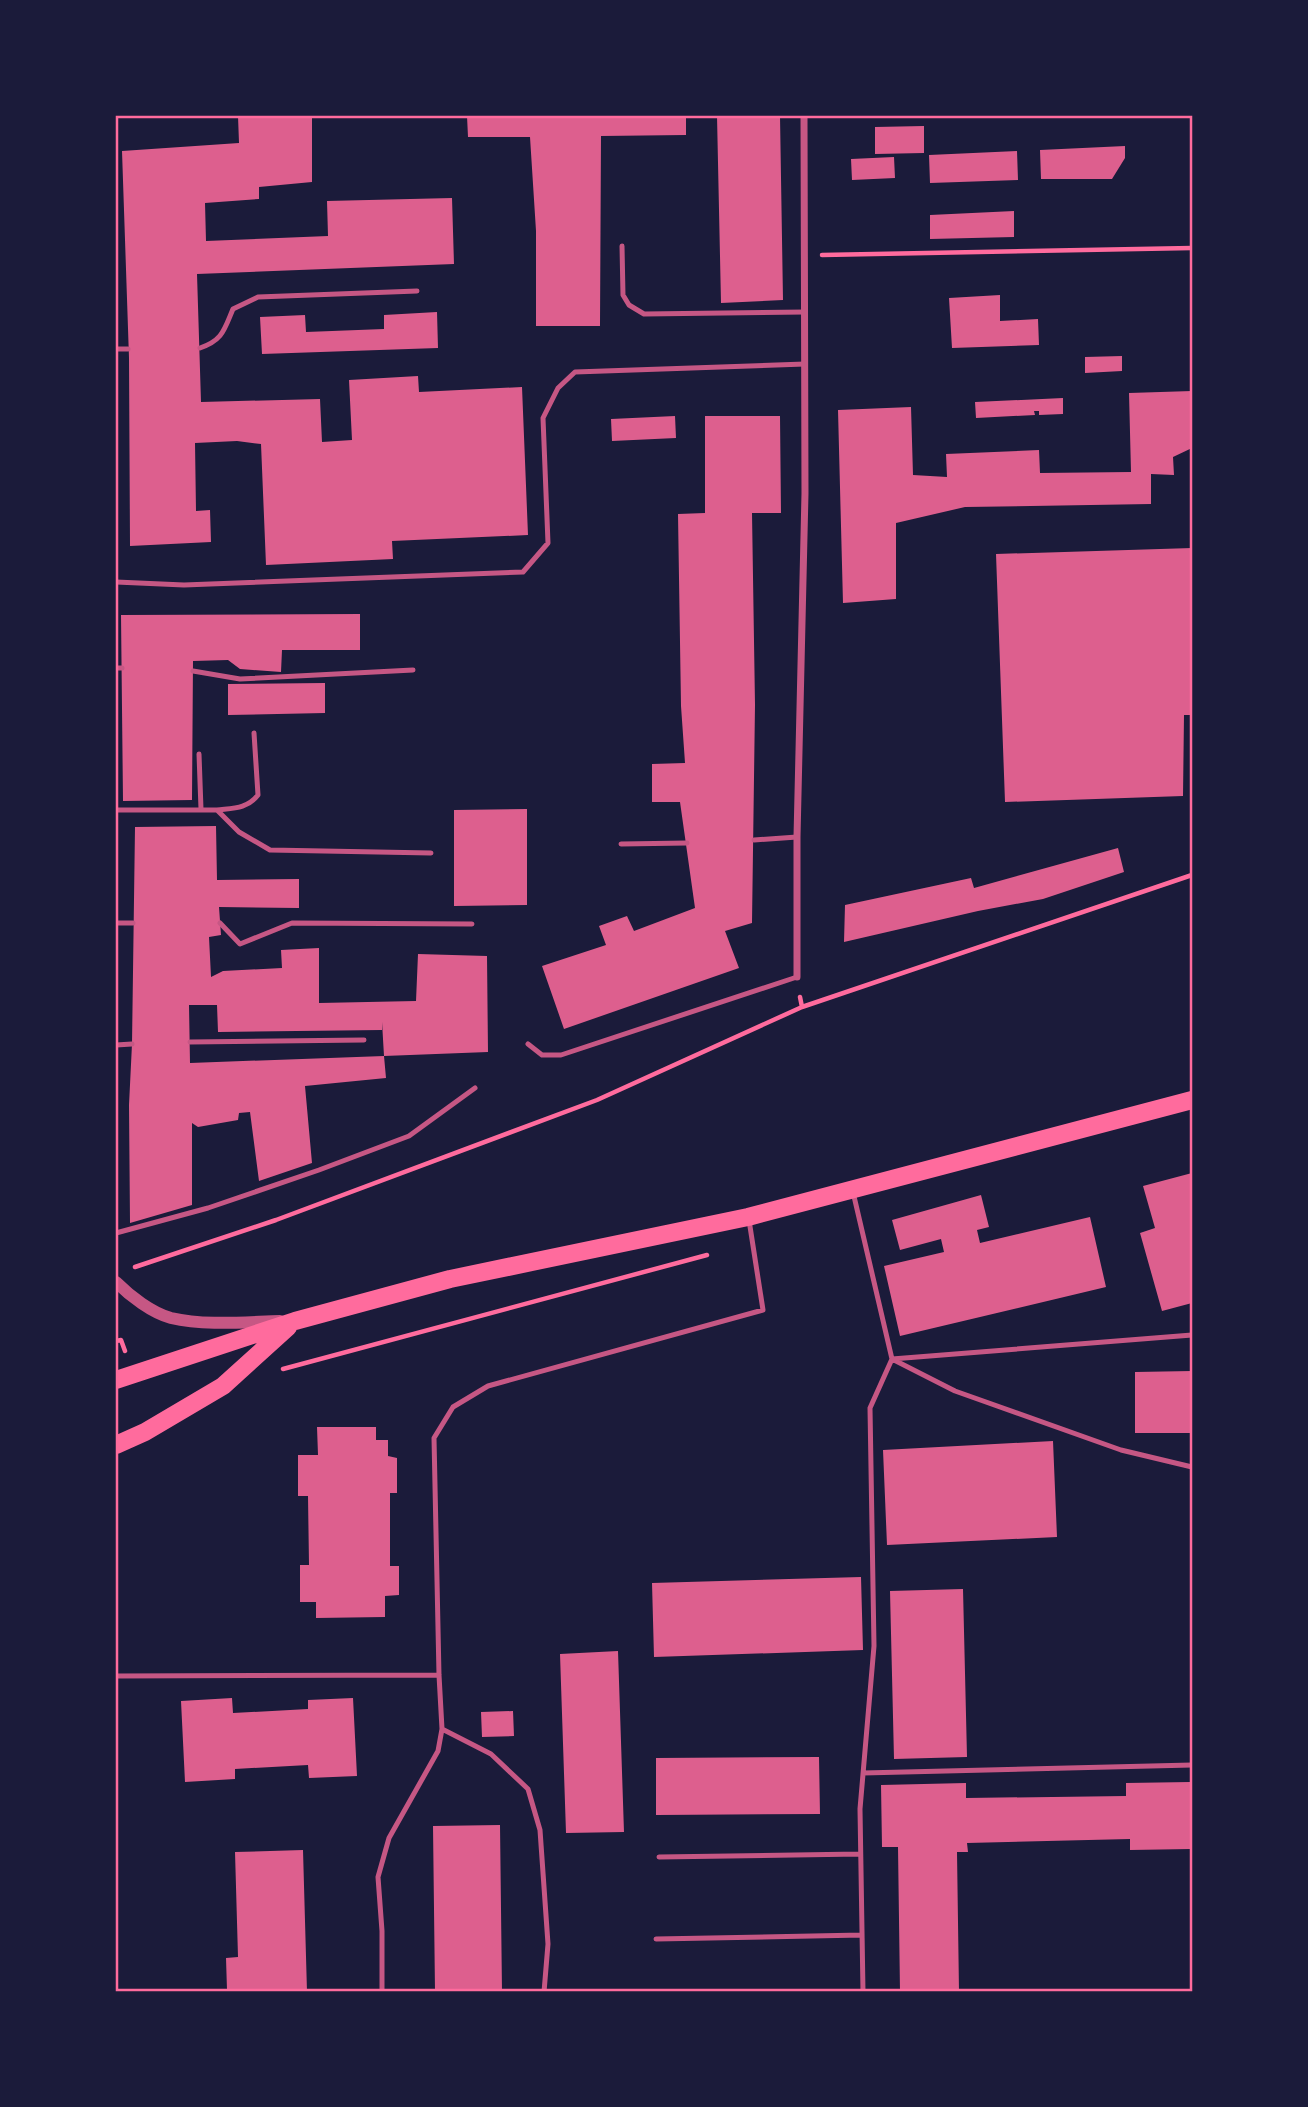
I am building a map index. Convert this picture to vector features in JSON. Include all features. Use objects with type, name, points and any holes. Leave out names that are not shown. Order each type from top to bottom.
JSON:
[{"type":"main road","points":[[116,1380],[295,1321],[450,1279],[748,1217],[1192,1100]]},
{"type":"main road","points":[[116,1445],[145,1432],[223,1386],[295,1321]]},
{"type":"street","points":[[797,977],[797,837],[805,493],[804,116]]},
{"type":"street","points":[[116,1282],[144,1304],[169,1317],[200,1322],[295,1321]]},
{"type":"lane","points":[[622,246],[623,295],[629,305],[645,314],[805,312]]},
{"type":"lane","points":[[200,348],[215,343],[222,335],[233,309],[258,297],[417,291]]},
{"type":"lane","points":[[116,349],[128,349]]},
{"type":"lane","points":[[116,582],[184,585],[523,572],[548,543],[543,418],[558,388],[575,372],[805,364]]},
{"type":"lane","points":[[193,671],[240,679],[413,670]]},
{"type":"lane","points":[[116,810],[217,810],[251,804],[258,795],[254,733]]},
{"type":"lane","points":[[200,754],[201,809]]},
{"type":"lane","points":[[217,810],[239,832],[270,850],[431,853]]},
{"type":"lane","points":[[754,840],[797,837]]},
{"type":"lane","points":[[621,844],[687,843]]},
{"type":"lane","points":[[116,923],[133,923]]},
{"type":"lane","points":[[220,923],[240,944],[292,923],[471,924]]},
{"type":"lane","points":[[528,1044],[542,1055],[561,1055],[797,977]]},
{"type":"lane","points":[[190,1042],[364,1040]]},
{"type":"lane","points":[[116,1045],[132,1044]]},
{"type":"lane","points":[[116,1233],[208,1208],[409,1136],[475,1088]]},
{"type":"lane","points":[[852,1189],[892,1359],[870,1408],[874,1646],[860,1809],[863,1992]]},
{"type":"lane","points":[[382,1992],[379,1877],[389,1838],[438,1751],[442,1729],[435,1438],[453,1407],[488,1386],[763,1310],[748,1217]]},
{"type":"lane","points":[[892,1359],[1192,1335]]},
{"type":"lane","points":[[892,1359],[968,1396],[1121,1450],[1192,1466]]},
{"type":"lane","points":[[116,1676],[439,1675]]},
{"type":"lane","points":[[442,1729],[491,1754],[528,1789],[540,1830],[548,1944],[544,1992]]},
{"type":"lane","points":[[863,1773],[1192,1765]]},
{"type":"lane","points":[[659,1857],[860,1854]]},
{"type":"lane","points":[[656,1939],[862,1935]]},
{"type":"path","points":[[804,255],[1192,248]]},
{"type":"path","points":[[135,1267],[276,1220],[597,1100],[802,1007],[1192,875]]},
{"type":"path","points":[[797,977],[802,1007]]},
{"type":"path","points":[[276,1373],[301,1363],[754,1243]]},
{"type":"building","points":[[238,116],[312,116],[312,182],[259,187],[259,199],[205,203],[206,241],[328,236],[327,201],[452,198],[454,264],[197,274],[201,402],[320,399],[322,442],[352,440],[349,380],[418,376],[419,392],[522,387],[528,535],[392,541],[393,559],[266,565],[261,444],[237,441],[195,443],[196,511],[210,510],[211,542],[130,546],[129,358],[122,151],[239,143]]},
{"type":"building","points":[[467,116],[686,116],[686,135],[601,136],[600,326],[536,326],[536,231],[530,137],[468,137]]},
{"type":"building","points":[[717,116],[780,116],[783,300],[721,303]]},
{"type":"building","points":[[924,126],[924,153],[875,154],[875,127]]},
{"type":"building","points":[[1125,146],[1125,158],[1112,179],[1041,179],[1040,150]]},
{"type":"building","points":[[1017,151],[1018,180],[930,183],[929,155]]},
{"type":"building","points":[[894,157],[895,178],[852,180],[851,159]]},
{"type":"building","points":[[1014,211],[1014,237],[930,239],[930,215]]},
{"type":"building","points":[[1000,295],[1000,321],[1038,319],[1039,345],[952,348],[949,298]]},
{"type":"building","points":[[437,312],[438,348],[262,354],[260,317],[305,315],[306,332],[384,329],[384,315]]},
{"type":"building","points":[[1122,356],[1122,371],[1085,373],[1085,357]]},
{"type":"building","points":[[1192,391],[1192,448],[1173,457],[1174,475],[1151,474],[1151,504],[965,507],[896,523],[896,599],[843,603],[838,410],[911,407],[913,475],[947,477],[946,454],[1039,450],[1040,473],[1131,472],[1129,393]]},
{"type":"building","points":[[1063,398],[1063,414],[1039,415],[1039,411],[1034,411],[1035,415],[976,418],[975,402]]},
{"type":"building","points":[[675,416],[676,438],[612,441],[611,419]]},
{"type":"building","points":[[705,416],[780,416],[781,513],[752,513],[755,705],[752,923],[725,931],[739,968],[564,1029],[542,966],[606,945],[599,926],[627,916],[634,931],[695,908],[680,802],[652,802],[652,764],[685,763],[681,706],[678,514],[705,513]]},
{"type":"building","points":[[1192,548],[1192,715],[1184,715],[1183,796],[1005,802],[996,554]]},
{"type":"building","points":[[360,614],[360,650],[282,650],[281,672],[240,669],[228,660],[193,661],[192,800],[123,801],[121,615]]},
{"type":"building","points":[[325,683],[325,713],[228,715],[228,684]]},
{"type":"building","points":[[527,809],[527,905],[454,906],[454,810]]},
{"type":"building","points":[[216,826],[217,880],[299,879],[299,908],[219,907],[221,935],[209,937],[211,977],[223,971],[282,968],[281,950],[319,948],[319,1003],[416,1001],[418,954],[487,956],[488,1052],[384,1056],[386,1078],[305,1086],[312,1163],[259,1181],[250,1112],[239,1113],[238,1120],[198,1127],[192,1123],[192,1205],[130,1223],[129,1105],[135,827]],"holes":[[[189,1005],[217,1005],[218,1032],[382,1030],[382,1022],[384,1056],[190,1063]]]},
{"type":"building","points":[[1118,848],[1124,872],[1043,899],[844,942],[845,905],[971,878],[974,888]]},
{"type":"building","points":[[1192,1173],[1192,1303],[1162,1311],[1140,1233],[1155,1228],[1143,1186]]},
{"type":"building","points":[[981,1195],[989,1227],[977,1230],[980,1243],[1090,1217],[1106,1287],[900,1336],[884,1266],[944,1252],[941,1239],[900,1250],[892,1220]]},
{"type":"building","points":[[1192,1371],[1192,1433],[1135,1433],[1135,1372]]},
{"type":"building","points":[[317,1427],[376,1427],[376,1440],[388,1440],[388,1456],[397,1458],[397,1493],[390,1493],[390,1566],[399,1566],[399,1595],[385,1596],[385,1617],[316,1618],[316,1602],[300,1602],[300,1565],[309,1565],[308,1496],[298,1496],[298,1455],[318,1455]]},
{"type":"building","points":[[1053,1441],[1057,1537],[887,1545],[883,1450]]},
{"type":"building","points":[[861,1577],[863,1650],[654,1657],[652,1583]]},
{"type":"building","points":[[963,1589],[967,1757],[894,1759],[890,1591]]},
{"type":"building","points":[[618,1651],[624,1832],[566,1833],[560,1654]]},
{"type":"building","points":[[232,1698],[233,1713],[308,1709],[308,1700],[353,1698],[357,1776],[309,1778],[308,1765],[235,1769],[235,1779],[185,1782],[181,1701]]},
{"type":"building","points":[[513,1711],[514,1736],[482,1737],[481,1712]]},
{"type":"building","points":[[819,1757],[820,1814],[656,1815],[656,1758]]},
{"type":"building","points":[[1190,1782],[1191,1849],[1130,1850],[1130,1839],[967,1843],[968,1852],[957,1852],[959,1992],[900,1992],[898,1847],[882,1847],[881,1785],[966,1783],[966,1798],[1126,1796],[1126,1783]]},
{"type":"building","points":[[500,1825],[502,1992],[435,1992],[433,1826]]},
{"type":"building","points":[[303,1850],[307,1992],[227,1990],[226,1958],[238,1957],[235,1852]]}]
